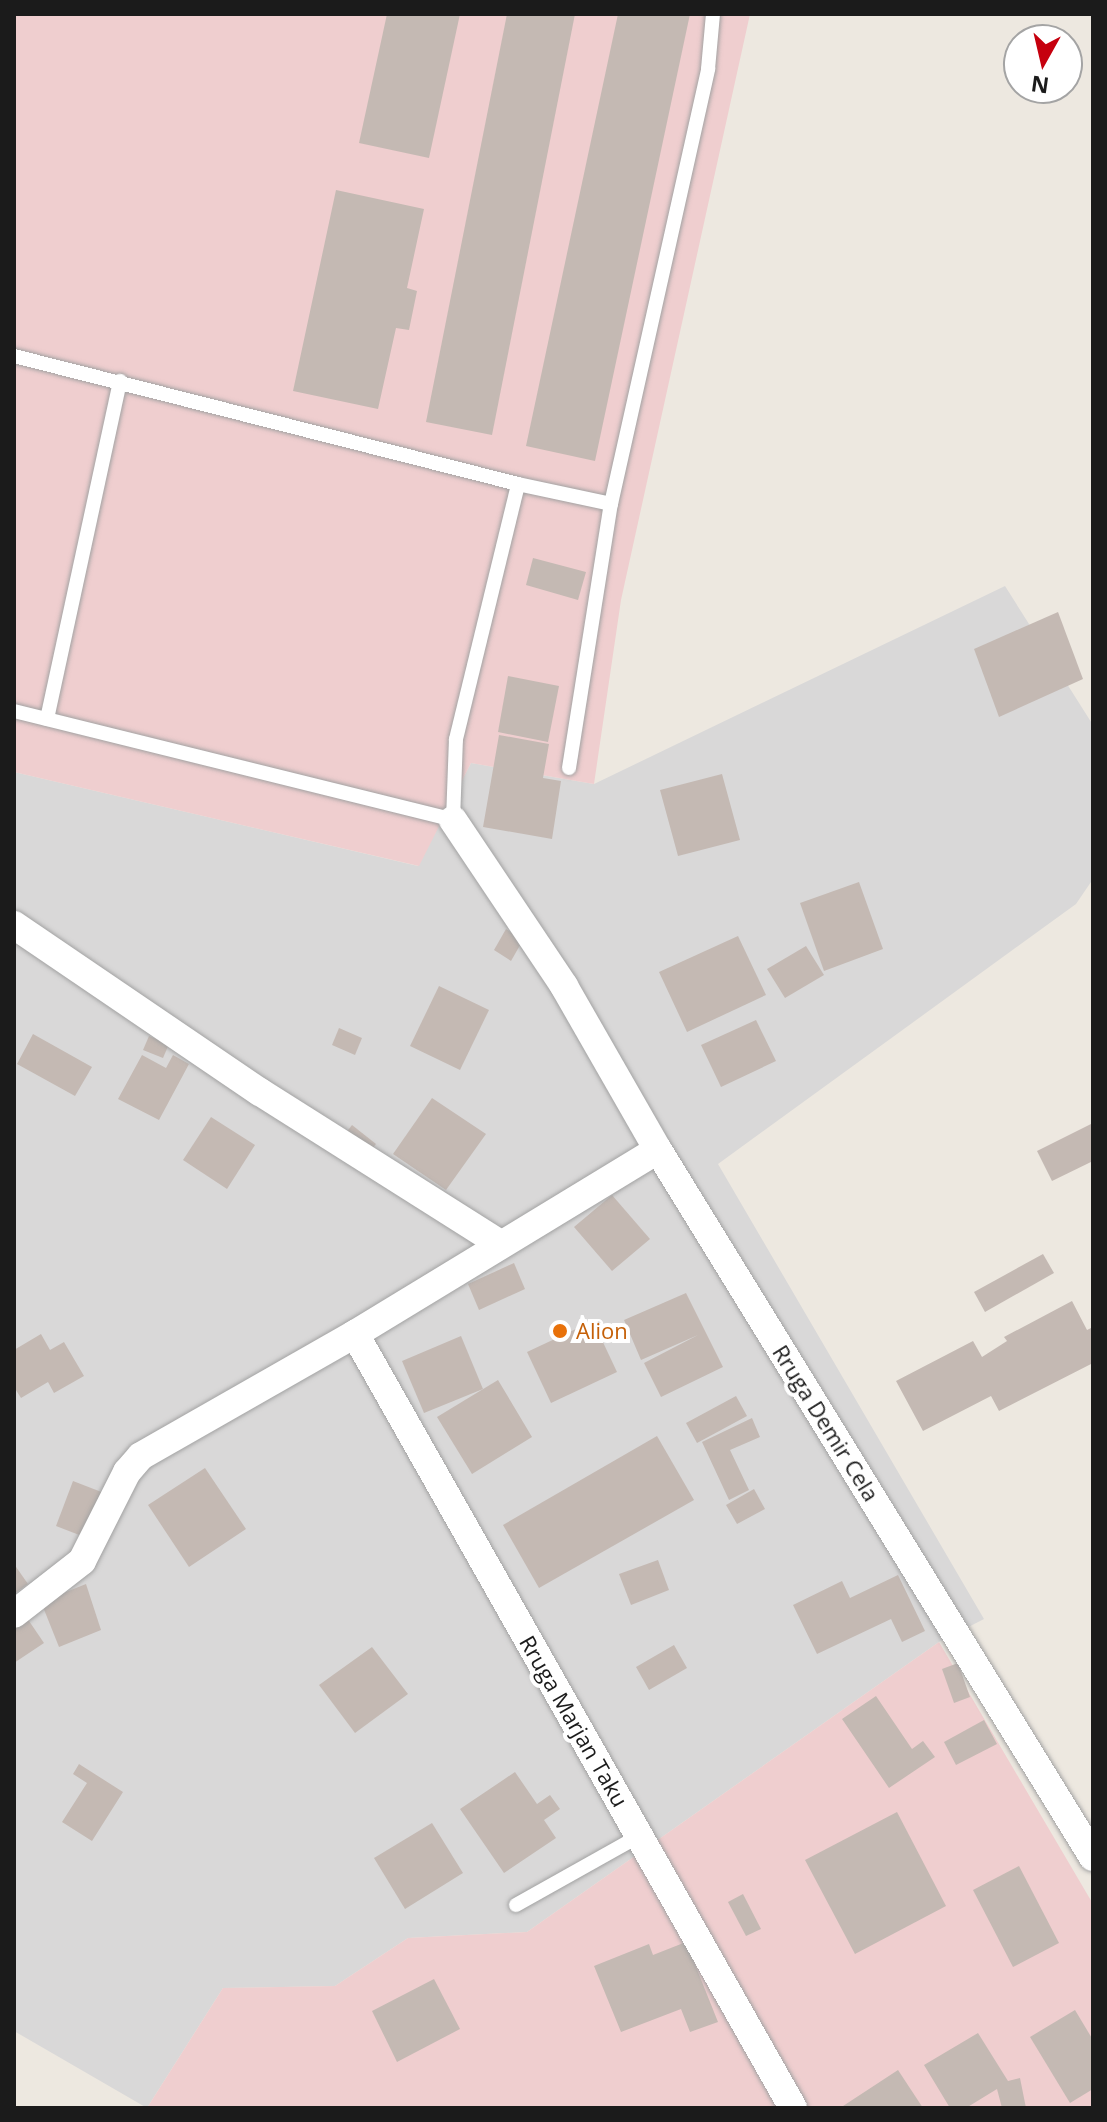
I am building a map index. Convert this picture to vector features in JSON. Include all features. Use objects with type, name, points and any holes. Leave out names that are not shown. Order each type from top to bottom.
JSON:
[{"type":"street","name":"Rruga Demir Cela","points":[[453,820],[564,986],[658,1150],[1093,1857]]},
{"type":"street","points":[[14,925],[260,1092],[500,1244]]},
{"type":"street","points":[[14,1614],[82,1561],[127,1472],[141,1456],[355,1334],[658,1150]]},
{"type":"street","name":"Rruga Marjan Taku","points":[[355,1334],[793,2108]]},
{"type":"lane","points":[[569,768],[611,504],[708,69],[713,14]]},
{"type":"lane","points":[[14,356],[518,484],[611,504]]},
{"type":"lane","points":[[47,719],[120,381]]},
{"type":"lane","points":[[14,711],[453,820],[450,784],[456,739],[518,484]]},
{"type":"lane","points":[[516,1905],[639,1836]]},
{"type":"shaded area","points":[[14,14],[750,14],[621,600],[594,784],[471,763],[419,866],[14,772]]},
{"type":"shaded area","points":[[1005,586],[1093,725],[1093,879],[1076,904],[718,1164],[984,1619],[939,1642],[527,1932],[408,1938],[335,1986],[223,1988],[147,2108],[14,2031],[14,772],[418,866],[471,763],[594,784]]},
{"type":"shaded area","points":[[939,1642],[1093,1904],[1093,2108],[147,2108],[223,1988],[335,1986],[408,1938],[527,1932]]},
{"type":"building","points":[[387,14],[460,14],[429,158],[359,143]]},
{"type":"building","points":[[507,14],[575,14],[492,435],[426,422]]},
{"type":"building","points":[[618,14],[690,14],[595,461],[526,446]]},
{"type":"building","points":[[336,190],[424,209],[407,288],[417,291],[409,330],[396,328],[378,409],[293,391]]},
{"type":"building","points":[[533,558],[586,572],[578,600],[526,585]]},
{"type":"building","points":[[1058,612],[1083,679],[999,717],[974,649]]},
{"type":"building","points":[[508,676],[559,686],[548,742],[498,732]]},
{"type":"building","points":[[499,735],[549,744],[543,778],[561,781],[552,839],[483,827]]},
{"type":"building","points":[[722,774],[740,840],[678,856],[660,790]]},
{"type":"building","points":[[859,882],[883,949],[824,971],[800,903]]},
{"type":"building","points":[[506,929],[523,940],[511,961],[494,950]]},
{"type":"building","points":[[738,936],[766,995],[687,1032],[659,972]]},
{"type":"building","points":[[806,946],[824,975],[785,998],[767,969]]},
{"type":"building","points":[[439,986],[489,1010],[460,1070],[410,1046]]},
{"type":"building","points":[[756,1020],[776,1061],[721,1087],[701,1045]]},
{"type":"building","points":[[339,1028],[362,1038],[355,1055],[332,1045]]},
{"type":"building","points":[[33,1034],[92,1067],[75,1096],[17,1064]]},
{"type":"building","points":[[149,1036],[169,1044],[163,1058],[143,1050]]},
{"type":"building","points":[[142,1055],[166,1068],[173,1055],[189,1064],[159,1120],[118,1099]]},
{"type":"building","points":[[432,1098],[486,1134],[446,1190],[393,1154]]},
{"type":"building","points":[[211,1117],[255,1145],[227,1189],[183,1160]]},
{"type":"building","points":[[1093,1123],[1093,1161],[1052,1181],[1037,1151]]},
{"type":"building","points":[[352,1125],[376,1144],[366,1157],[342,1138]]},
{"type":"building","points":[[612,1195],[650,1239],[612,1271],[574,1227]]},
{"type":"building","points":[[1043,1254],[1054,1273],[985,1312],[974,1292]]},
{"type":"building","points":[[514,1263],[525,1289],[479,1310],[468,1284]]},
{"type":"building","points":[[686,1293],[723,1367],[661,1397],[644,1363],[698,1335],[641,1360],[624,1320]]},
{"type":"building","points":[[1072,1301],[1087,1330],[1093,1327],[1093,1363],[999,1411],[991,1396],[923,1431],[896,1381],[973,1341],[982,1357],[1007,1341],[1004,1337]]},
{"type":"building","points":[[593,1321],[617,1372],[551,1403],[527,1352]]},
{"type":"building","points":[[41,1334],[50,1350],[64,1342],[84,1376],[54,1393],[48,1382],[21,1398],[14,1387],[14,1350]]},
{"type":"building","points":[[461,1336],[483,1389],[424,1413],[402,1361]]},
{"type":"building","points":[[498,1380],[532,1437],[472,1474],[437,1417]]},
{"type":"building","points":[[736,1396],[747,1416],[697,1443],[686,1423]]},
{"type":"building","points":[[752,1418],[760,1437],[730,1450],[749,1490],[729,1500],[702,1442]]},
{"type":"building","points":[[657,1436],[694,1500],[539,1588],[503,1525]]},
{"type":"building","points":[[205,1468],[246,1529],[189,1567],[148,1505]]},
{"type":"building","points":[[73,1481],[104,1493],[87,1538],[56,1526]]},
{"type":"building","points":[[754,1489],[765,1509],[737,1524],[726,1505]]},
{"type":"building","points":[[658,1560],[669,1590],[631,1605],[619,1574]]},
{"type":"building","points":[[14,1564],[28,1584],[14,1594]]},
{"type":"building","points":[[898,1575],[925,1631],[902,1642],[891,1619],[817,1654],[793,1605],[842,1581],[850,1598]]},
{"type":"building","points":[[86,1584],[101,1630],[59,1647],[41,1602]]},
{"type":"building","points":[[27,1618],[44,1643],[14,1663],[14,1626]]},
{"type":"building","points":[[674,1645],[687,1668],[649,1690],[636,1667]]},
{"type":"building","points":[[372,1647],[408,1694],[355,1733],[319,1685]]},
{"type":"building","points":[[958,1663],[970,1697],[954,1703],[942,1669]]},
{"type":"building","points":[[876,1696],[912,1749],[923,1741],[935,1757],[889,1788],[842,1719]]},
{"type":"building","points":[[984,1720],[997,1744],[956,1765],[944,1742]]},
{"type":"building","points":[[79,1764],[123,1792],[92,1841],[62,1822],[87,1783],[73,1774]]},
{"type":"building","points":[[515,1772],[537,1804],[550,1795],[560,1809],[544,1820],[556,1838],[504,1873],[460,1809]]},
{"type":"building","points":[[897,1812],[946,1906],[855,1954],[805,1860]]},
{"type":"building","points":[[432,1823],[463,1873],[405,1909],[374,1858]]},
{"type":"building","points":[[1019,1866],[1059,1943],[1013,1967],[973,1890]]},
{"type":"building","points":[[743,1894],[761,1929],[746,1936],[728,1902]]},
{"type":"building","points":[[686,1942],[718,2022],[690,2032],[681,2009],[621,2032],[594,1966],[649,1944],[653,1955]]},
{"type":"building","points":[[434,1979],[460,2029],[397,2062],[372,2011]]},
{"type":"building","points":[[1075,2010],[1093,2040],[1093,2089],[1070,2103],[1030,2037]]},
{"type":"building","points":[[978,2033],[1008,2081],[1020,2078],[1026,2108],[1002,2108],[997,2089],[966,2108],[950,2108],[924,2065]]},
{"type":"building","points":[[898,2070],[923,2108],[840,2108]]},
{"type":"place","name":"Alion","points":[[560,1331]]}]
